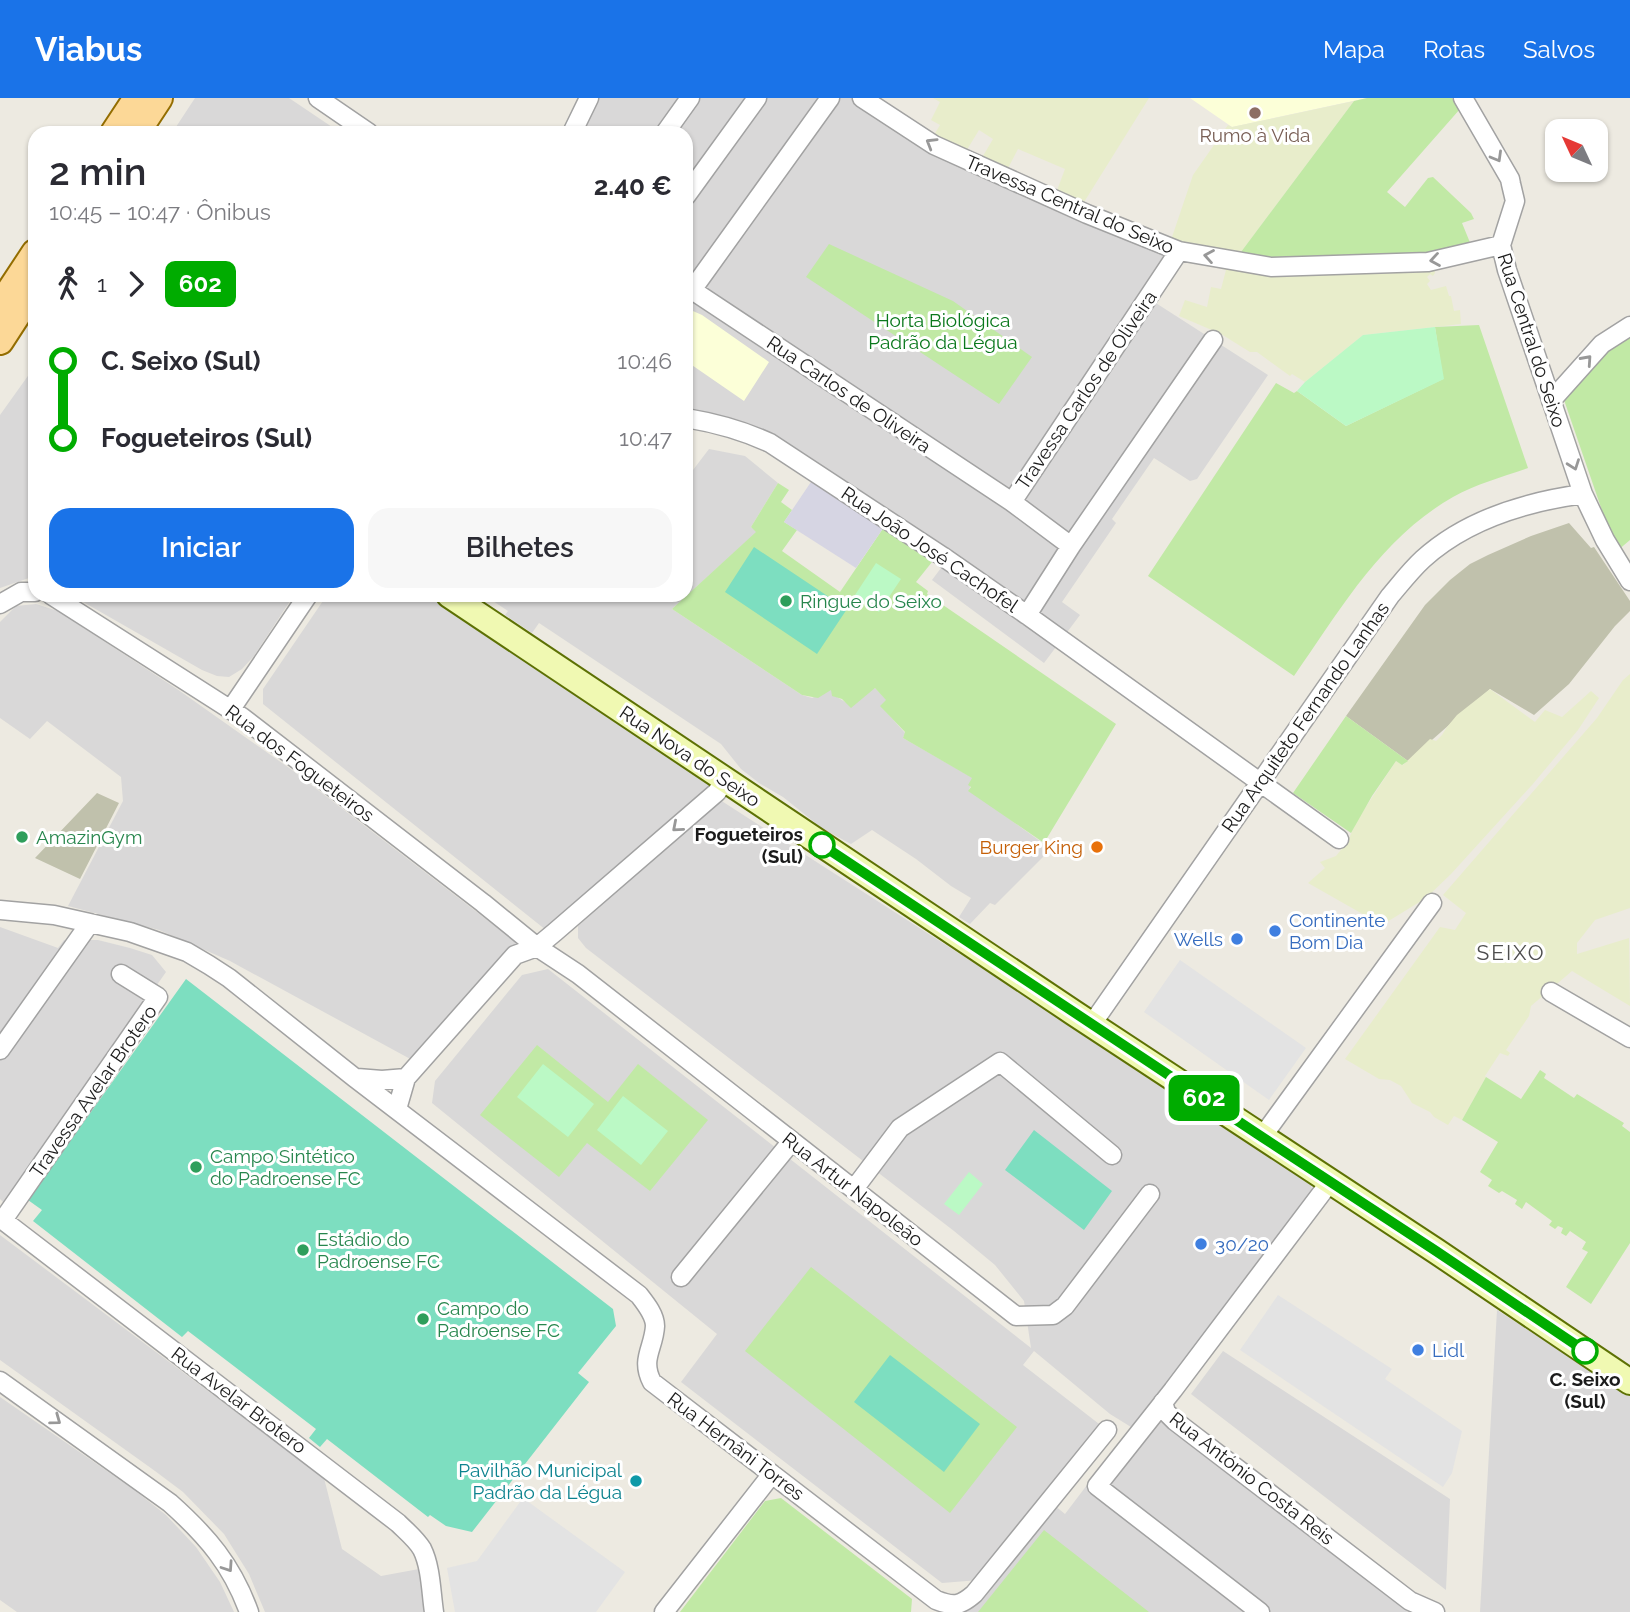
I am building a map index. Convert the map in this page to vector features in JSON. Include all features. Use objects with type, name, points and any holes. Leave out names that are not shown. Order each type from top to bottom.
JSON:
[{"type":"main road","points":[[119,126],[137,98]]},
{"type":"main road","points":[[141,126],[159,98]]},
{"type":"main road","points":[[0,341],[28,269]]},
{"type":"main road","points":[[12,307],[28,293]]},
{"type":"main road","name":"Rua Nova do Seixo","points":[[460,602],[1628,1380]]},
{"type":"street","points":[[318,98],[359,126]]},
{"type":"street","points":[[575,126],[589,98]]},
{"type":"street","points":[[670,126],[690,98]]},
{"type":"street","points":[[693,186],[757,98]]},
{"type":"street","points":[[693,283],[830,98]]},
{"type":"street","name":"Travessa Central do Seixo","points":[[862,98],[934,145],[1087,214],[1179,251],[1271,267],[1428,262],[1501,245]]},
{"type":"street","name":"Rua Central do Seixo","points":[[1463,98],[1510,179],[1515,201],[1501,245],[1507,270],[1583,494],[1605,540],[1630,581]]},
{"type":"street","name":"Travessa Carlos de Oliveira","points":[[1072,546],[1012,502],[1179,251]]},
{"type":"street","name":"Rua Carlos de Oliveira","points":[[693,291],[1012,502]]},
{"type":"street","points":[[1551,401],[1602,344],[1630,326]]},
{"type":"street","name":"Rua João José Cachofel","points":[[693,419],[738,430],[770,443],[1027,615],[1213,340]]},
{"type":"street","name":"Rua Arquiteto Fernando Lanhas","points":[[1091,1024],[1409,572],[1445,541],[1465,529],[1538,501],[1583,494]]},
{"type":"street","points":[[0,604],[21,592],[28,592]]},
{"type":"street","name":"Rua dos Fogueteiros","points":[[62,602],[231,709],[537,947]]},
{"type":"street","points":[[231,709],[303,602]]},
{"type":"street","points":[[1027,615],[1339,839]]},
{"type":"street","points":[[397,1109],[406,1078],[515,955],[537,947],[717,792],[725,779]]},
{"type":"street","points":[[1262,1137],[1432,902]]},
{"type":"street","name":"Rua Hernâni Torres","points":[[0,910],[54,915],[145,937],[187,952],[229,978],[639,1295],[655,1326],[646,1363],[652,1381],[772,1474],[932,1606],[955,1605],[974,1594],[1107,1430]]},
{"type":"street","points":[[0,1050],[90,923]]},
{"type":"street","name":"Rua Artur Napoleão","points":[[537,947],[578,974],[1016,1316],[1053,1315],[1065,1306],[1150,1194]]},
{"type":"street","name":"Travessa Avelar Brotero","points":[[1,1219],[158,996],[121,974]]},
{"type":"street","points":[[1550,992],[1630,1038]]},
{"type":"street","points":[[853,1189],[900,1128],[1000,1062],[1112,1155]]},
{"type":"street","points":[[355,1078],[406,1078]]},
{"type":"street","points":[[681,1278],[792,1141]]},
{"type":"street","name":"Rua António Costa Reis","points":[[1330,1182],[1163,1402],[1166,1412],[1175,1422],[1410,1601],[1435,1612]]},
{"type":"street","name":"Rua Avelar Brotero","points":[[1,1219],[398,1523],[421,1549],[435,1612]]},
{"type":"street","points":[[0,1381],[186,1517],[227,1565],[249,1612]]},
{"type":"street","points":[[1163,1402],[1097,1486],[1260,1612]]},
{"type":"street","points":[[664,1612],[772,1474]]},
{"type":"shaded area","points":[[195,98],[289,98],[331,126],[177,126]]},
{"type":"shaded area","points":[[584,98],[862,98],[934,145],[1179,251],[1148,298],[1268,375],[1197,479],[1190,481],[1154,458],[1112,519],[1116,523],[1062,602],[1080,615],[1044,663],[932,580],[947,560],[786,453],[693,420],[693,126],[570,126]]},
{"type":"shaded area","points":[[933,98],[1149,98],[1081,207],[1056,193],[1065,169],[1018,149],[1006,172],[980,161],[993,139],[979,130],[965,153],[934,135],[940,125],[931,120],[940,102]]},
{"type":"shaded area","name":"Rumo à Vida","points":[[1190,98],[1367,98],[1232,127]]},
{"type":"shaded area","points":[[1354,101],[1238,256],[1171,240],[1193,175],[1228,125],[1232,127]]},
{"type":"shaded area","points":[[1228,263],[1434,268],[1435,273],[1427,277],[1430,281],[1427,284],[1431,290],[1446,286],[1454,311],[1460,310],[1461,324],[1363,335],[1305,382],[1292,374],[1290,376],[1257,352],[1250,352],[1221,334],[1179,316],[1185,300],[1207,307],[1211,287],[1221,289],[1226,270],[1222,269]]},
{"type":"shaded area","points":[[693,311],[769,362],[744,401],[693,366]]},
{"type":"shaded area","points":[[28,376],[28,578],[0,588],[0,415]]},
{"type":"shaded area","points":[[709,449],[745,456],[778,483],[751,527],[757,532],[693,590],[693,470]]},
{"type":"shaded area","points":[[813,479],[884,527],[856,568],[784,522]]},
{"type":"shaded area","points":[[1569,523],[1591,548],[1594,547],[1630,601],[1630,611],[1569,684],[1534,715],[1490,689],[1408,761],[1346,716],[1425,605],[1450,580],[1470,564],[1488,555]]},
{"type":"shaded area","points":[[83,602],[289,602],[254,656],[242,669],[229,677],[202,670]]},
{"type":"shaded area","points":[[322,602],[443,602],[715,785],[551,934],[263,704],[263,689]]},
{"type":"shaded area","points":[[494,602],[680,602],[672,609],[802,695],[812,698],[831,689],[835,696],[847,703],[875,688],[887,700],[881,706],[905,733],[903,738],[973,778],[969,790],[1051,849],[995,905],[990,903],[970,924],[959,917],[971,898],[916,859],[872,830],[851,844],[823,829],[783,797],[741,769],[721,744],[539,623],[532,633],[505,615],[508,611]]},
{"type":"shaded area","points":[[36,604],[58,611],[177,689],[292,770],[517,943],[414,1061],[230,961],[159,930],[68,906],[123,801],[121,777],[47,721],[30,739],[0,718],[0,622],[16,606]]},
{"type":"shaded area","points":[[1630,674],[1630,908],[1595,920],[1577,943],[1577,954],[1629,938],[1630,1006],[1572,971],[1531,1006],[1529,1016],[1506,1050],[1510,1053],[1508,1056],[1500,1053],[1462,1120],[1454,1116],[1448,1125],[1412,1103],[1401,1086],[1390,1080],[1379,1079],[1345,1059],[1440,927],[1455,930],[1466,913],[1443,895],[1597,718]]},
{"type":"shaded area","points":[[1490,689],[1535,722],[1545,710],[1562,717],[1591,691],[1599,698],[1578,730],[1532,785],[1426,898],[1382,925],[1308,883],[1325,868],[1320,862],[1336,856],[1348,841],[1356,822],[1396,761],[1403,765],[1430,739],[1436,741],[1457,715]]},
{"type":"shaded area","points":[[97,793],[119,803],[80,879],[35,858]]},
{"type":"shaded area","points":[[717,798],[1309,1178],[1312,1189],[1307,1200],[1147,1408],[1408,1612],[944,1612],[968,1609],[1054,1505],[1065,1514],[1131,1427],[1110,1414],[1034,1351],[1023,1365],[1103,1427],[979,1580],[942,1583],[681,1382],[717,1334],[432,1103],[435,1081],[522,975],[548,969],[1031,1348],[1024,1301],[995,1265],[586,948],[578,938],[578,926]]},
{"type":"shaded area","points":[[0,927],[58,948],[64,940],[98,940],[130,948],[152,955],[166,972],[4,1203],[0,1199]]},
{"type":"shaded area","points":[[1180,960],[1306,1048],[1269,1100],[1144,1012]]},
{"type":"shaded area","points":[[0,1235],[324,1478],[342,1549],[381,1576],[419,1569],[427,1612],[265,1612],[249,1574],[224,1534],[183,1492],[0,1360]]},
{"type":"shaded area","points":[[1278,1295],[1392,1369],[1385,1379],[1462,1431],[1452,1473],[1443,1487],[1240,1350]]},
{"type":"shaded area","points":[[1497,1310],[1630,1396],[1630,1612],[1480,1612]]},
{"type":"shaded area","points":[[1223,1351],[1450,1499],[1446,1590],[1191,1394]]},
{"type":"shaded area","points":[[0,1397],[166,1515],[196,1547],[220,1582],[234,1612],[17,1612],[0,1600]]},
{"type":"shaded area","points":[[523,1498],[625,1572],[596,1612],[455,1612],[447,1568],[477,1561]]},
{"type":"green space","points":[[1367,98],[1452,98],[1460,109],[1387,192],[1405,207],[1428,178],[1433,177],[1471,213],[1474,219],[1462,223],[1471,245],[1462,249],[1458,245],[1404,256],[1279,263],[1238,256],[1354,101]]},
{"type":"green space","name":"Horta Biológica Padrão da Légua","points":[[829,244],[953,301],[1032,357],[999,404],[806,277]]},
{"type":"green space","points":[[1479,325],[1528,468],[1462,492],[1427,514],[1404,533],[1364,577],[1294,676],[1148,576],[1276,383],[1294,393],[1297,391],[1346,426],[1443,379],[1435,327]]},
{"type":"green space","points":[[1435,327],[1444,379],[1346,426],[1297,391],[1363,335]]},
{"type":"green space","points":[[1630,336],[1630,540],[1617,551],[1563,397],[1603,350]]},
{"type":"green space","points":[[778,483],[789,490],[781,502],[792,510],[784,522],[797,530],[782,551],[840,592],[884,527],[932,562],[916,582],[928,591],[927,594],[1116,724],[1044,843],[968,791],[972,778],[903,738],[905,732],[880,706],[886,700],[875,688],[851,708],[842,699],[832,696],[831,690],[818,698],[802,695],[672,609],[680,602],[693,602],[693,590],[756,532],[751,527]]},
{"type":"green space","name":"Ringue do Seixo","points":[[754,547],[847,609],[817,654],[725,592]]},
{"type":"green space","points":[[876,563],[901,579],[879,612],[855,595]]},
{"type":"green space","points":[[1346,716],[1408,761],[1402,765],[1396,761],[1351,833],[1293,793]]},
{"type":"green space","name":"Estádio do Padroense FC","points":[[186,979],[613,1309],[616,1326],[578,1373],[589,1382],[472,1532],[446,1526],[430,1515],[428,1517],[327,1439],[320,1447],[309,1438],[316,1429],[188,1331],[182,1337],[33,1221],[42,1210],[28,1200]]},
{"type":"green space","points":[[537,1045],[608,1102],[638,1064],[708,1120],[650,1191],[587,1143],[559,1177],[480,1115]]},
{"type":"green space","points":[[543,1064],[594,1104],[568,1137],[517,1097]]},
{"type":"green space","points":[[1540,1070],[1546,1074],[1544,1078],[1574,1098],[1577,1094],[1624,1123],[1622,1126],[1630,1132],[1630,1243],[1591,1304],[1566,1287],[1588,1252],[1582,1249],[1586,1242],[1570,1231],[1566,1236],[1561,1233],[1563,1228],[1558,1226],[1555,1229],[1549,1225],[1552,1221],[1526,1202],[1522,1209],[1515,1204],[1517,1200],[1488,1186],[1492,1180],[1480,1172],[1498,1142],[1462,1120],[1486,1077],[1521,1099]]},
{"type":"green space","points":[[623,1096],[668,1131],[641,1165],[597,1130]]},
{"type":"green space","points":[[1034,1130],[1112,1191],[1084,1230],[1005,1170]]},
{"type":"green space","points":[[969,1172],[983,1184],[959,1215],[944,1204]]},
{"type":"green space","points":[[811,1267],[1017,1427],[950,1513],[745,1351]]},
{"type":"green space","points":[[890,1355],[980,1424],[944,1472],[854,1402]]},
{"type":"green space","points":[[781,1498],[912,1599],[911,1612],[680,1612],[765,1501]]},
{"type":"green space","points":[[1044,1530],[1149,1612],[978,1612]]},
{"type":"bus line","name":"602","points":[[822,845],[1585,1351]]},
{"type":"place","name":"Rumo à Vida","points":[[1255,113]]},
{"type":"place","name":"Ringue do Seixo","points":[[786,601]]},
{"type":"place","name":"AmazinGym","points":[[22,837]]},
{"type":"place","name":"Fogueteiros (Sul)","points":[[822,845]]},
{"type":"place","name":"Burger King","points":[[1097,847]]},
{"type":"place","name":"Continente Bom Dia","points":[[1275,931]]},
{"type":"place","name":"Wells","points":[[1237,939]]},
{"type":"place","name":"Campo Sintético do Padroense FC","points":[[196,1167]]},
{"type":"place","name":"30/20","points":[[1201,1244]]},
{"type":"place","name":"Estádio do Padroense FC","points":[[303,1250]]},
{"type":"place","name":"Campo do Padroense FC","points":[[423,1319]]},
{"type":"place","name":"Lidl","points":[[1418,1350]]},
{"type":"place","name":"C. Seixo (Sul)","points":[[1585,1351]]},
{"type":"place","name":"Pavilhão Municipal Padrão da Légua","points":[[636,1481]]},
{"type":"district","name":"SEIXO","points":[[1511,953]]}]
